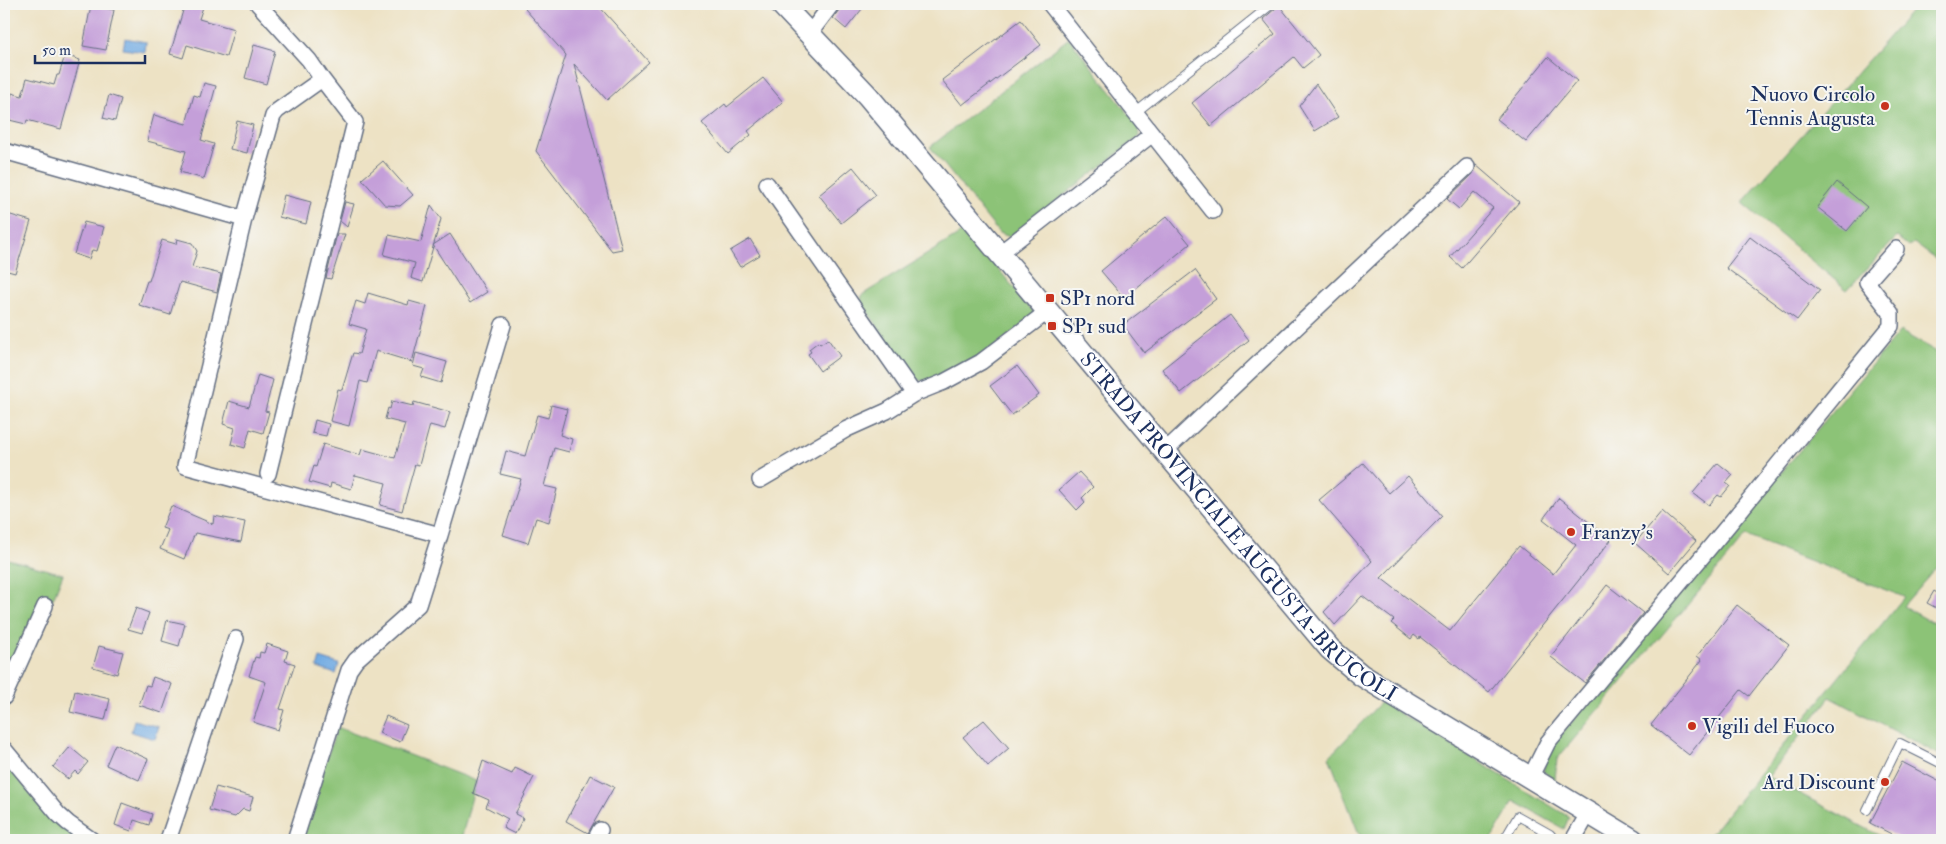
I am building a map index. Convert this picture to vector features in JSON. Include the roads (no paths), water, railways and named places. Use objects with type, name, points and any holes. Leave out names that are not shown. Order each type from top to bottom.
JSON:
[{"type":"main road","name":"STRADA PROVINCIALE AUGUSTA-BRUCOLI","points":[[781,4],[868,96],[1330,649],[1361,674],[1633,840]]},
{"type":"street","points":[[258,4],[309,60],[355,122],[268,474]]},
{"type":"street","points":[[810,33],[832,4]]},
{"type":"street","points":[[1050,4],[1213,211]]},
{"type":"street","points":[[322,80],[276,110],[273,116],[244,219],[185,466],[440,535]]},
{"type":"street","points":[[999,254],[1151,134]]},
{"type":"street","points":[[4,151],[244,219]]},
{"type":"street","points":[[1164,452],[1467,166]]},
{"type":"street","points":[[767,184],[914,394]]},
{"type":"street","points":[[1530,778],[1548,742],[1891,326],[1891,313],[1867,282],[1896,249]]},
{"type":"street","points":[[760,480],[847,430],[887,411],[914,394],[944,382],[981,362],[1047,312]]},
{"type":"street","points":[[295,840],[349,670],[356,660],[418,605],[502,325]]},
{"type":"street","points":[[4,697],[45,606]]},
{"type":"street","points":[[168,840],[236,639]]},
{"type":"street","points":[[4,748],[58,814],[68,824],[92,840]]},
{"type":"street","points":[[1573,840],[1588,814]]},
{"type":"lane","points":[[1135,113],[1272,4]]},
{"type":"lane","points":[[1867,810],[1900,742],[1942,764]]},
{"type":"lane","points":[[1504,840],[1518,816],[1550,834],[1555,840]]},
{"type":"water","points":[[125,38],[146,42],[145,52],[123,49]]},
{"type":"water","points":[[320,658],[339,664],[336,674],[317,668]]},
{"type":"water","points":[[134,720],[159,727],[155,739],[131,732]]},
{"type":"place","name":"Nuovo Circolo Tennis Augusta","points":[[1885,106]]},
{"type":"place","name":"SP1 nord","points":[[1050,298]]},
{"type":"place","name":"SP1 sud","points":[[1052,326]]},
{"type":"place","name":"Franzy's","points":[[1571,532]]},
{"type":"place","name":"Vigili del Fuoco","points":[[1692,726]]},
{"type":"place","name":"Ard Discount","points":[[1885,782]]}]
